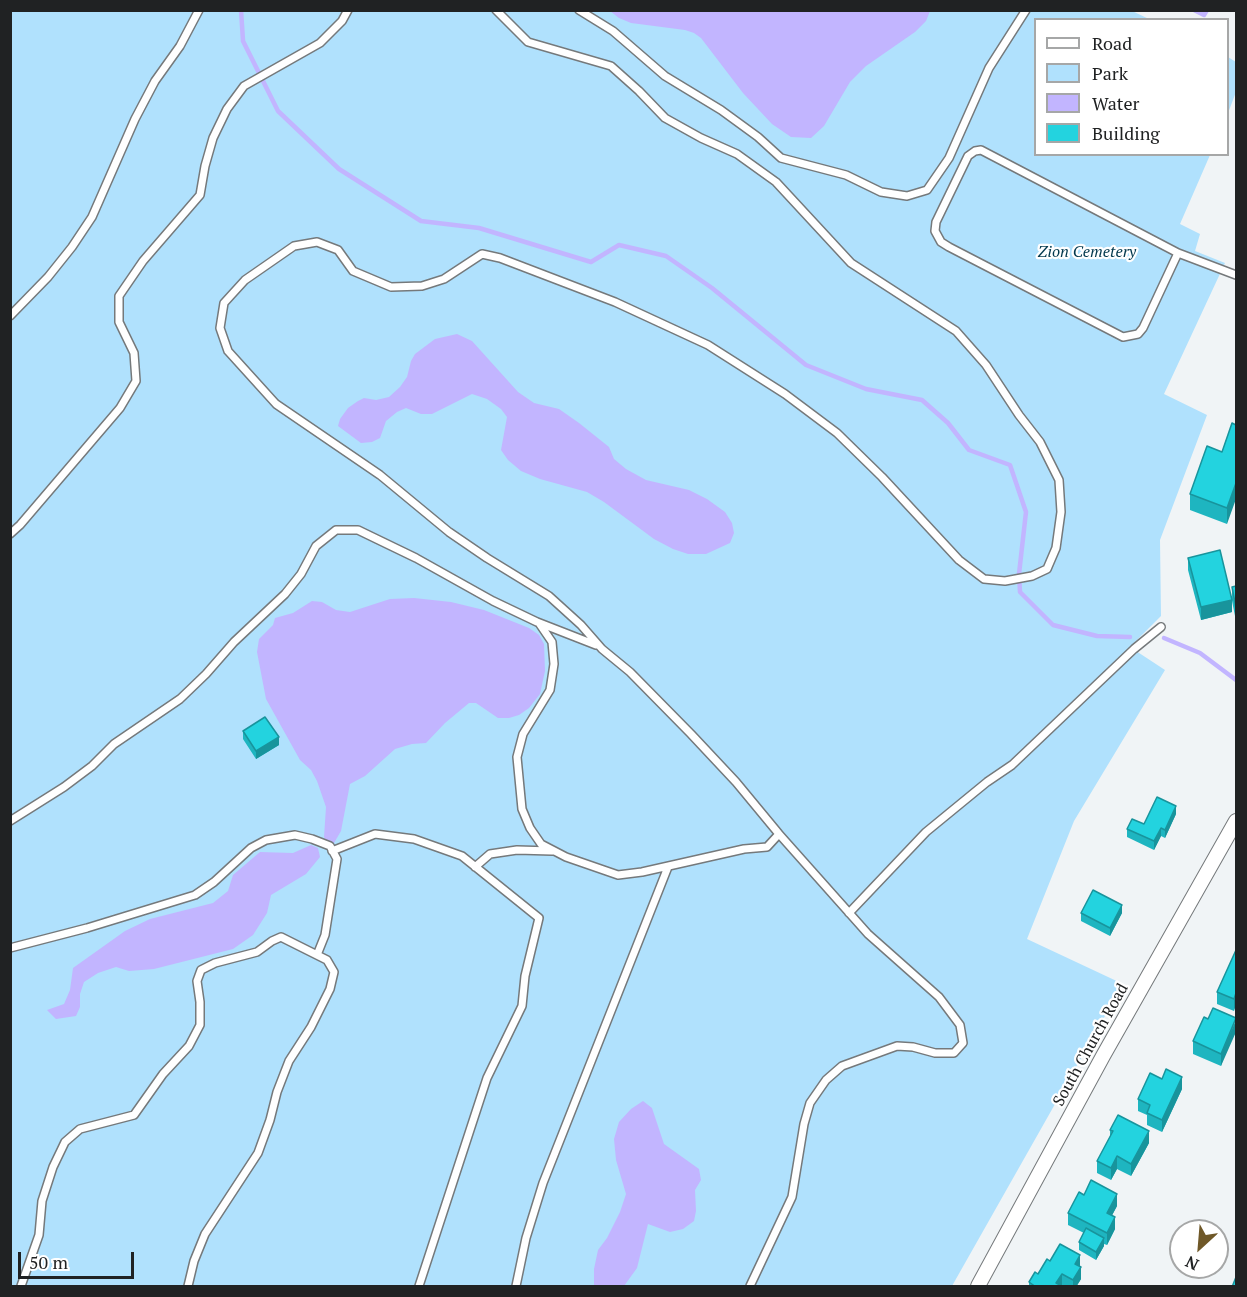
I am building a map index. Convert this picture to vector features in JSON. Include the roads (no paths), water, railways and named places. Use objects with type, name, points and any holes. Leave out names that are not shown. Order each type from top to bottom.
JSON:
[{"type":"street","name":"South Church Road","points":[[978,1287],[1103,1056],[1236,821]]},
{"type":"lane","points":[[10,316],[48,277],[93,218],[135,119],[155,81],[180,46],[199,10]]},
{"type":"lane","points":[[10,534],[120,408],[136,381],[134,353],[119,322],[119,296],[143,261],[200,195],[213,138],[227,108],[244,86],[251,81],[320,43],[342,21],[348,10]]},
{"type":"lane","points":[[496,10],[528,42],[611,66],[664,118],[737,154],[776,182],[850,263],[956,331],[986,366],[1018,415],[1040,442],[1059,480],[1061,512],[1056,548],[1047,569],[1009,580],[984,579],[959,560],[882,477],[844,440],[785,394],[708,345],[615,302],[500,258],[482,254],[444,279],[422,286],[391,287],[353,271],[338,250],[317,242],[294,246],[245,280],[224,303],[220,328],[228,351],[276,404],[380,475],[448,532],[549,596],[581,625],[599,646],[630,672],[691,734],[736,782],[868,934],[939,998],[960,1025],[963,1042],[954,1053],[935,1053],[913,1047],[897,1046],[842,1066],[826,1080],[810,1103],[804,1124],[792,1197],[750,1287]]},
{"type":"lane","points":[[579,10],[612,30],[665,76],[721,110],[758,137],[781,158],[846,175],[881,192],[907,196],[927,190],[949,158],[990,68],[1026,10]]},
{"type":"lane","points":[[1178,254],[1143,328],[1138,334],[1124,337],[949,247],[941,242],[934,231],[936,222],[968,156],[981,150],[1178,254],[1236,275]]},
{"type":"lane","points":[[10,820],[64,787],[92,766],[114,744],[180,699],[234,642],[285,594],[301,574],[316,546],[336,530],[357,530],[416,558],[493,601],[539,623],[599,646]]},
{"type":"lane","points":[[539,623],[552,642],[554,664],[550,690],[523,734],[518,757],[522,809],[530,828],[541,844],[566,857],[618,875],[668,867],[744,849],[767,847],[779,834]]},
{"type":"lane","points":[[849,912],[926,832],[987,782],[1012,765],[1134,649],[1161,627]]},
{"type":"lane","points":[[332,852],[375,834],[414,839],[462,856],[538,918],[525,976],[522,1006],[487,1078],[419,1287]]},
{"type":"lane","points":[[10,948],[87,928],[195,895],[214,882],[251,848],[266,840],[295,836],[330,846],[337,859],[325,935],[317,955]]},
{"type":"lane","points":[[475,867],[490,854],[517,850],[554,851]]},
{"type":"lane","points":[[516,1287],[526,1238],[543,1183],[668,867]]},
{"type":"lane","points":[[21,1287],[39,1235],[42,1201],[53,1167],[65,1142],[80,1129],[134,1115],[163,1074],[189,1046],[200,1025],[197,981],[201,970],[215,963],[257,952],[280,938],[327,960],[334,972],[330,989],[289,1061],[258,1153],[205,1234],[194,1261],[188,1287]]},
{"type":"water","points":[[610,11],[930,11],[926,21],[915,32],[866,66],[850,82],[824,126],[811,138],[791,137],[772,124],[743,93],[701,38],[694,33],[631,23]]},
{"type":"water","points":[[457,334],[472,341],[518,392],[534,403],[559,409],[579,423],[609,447],[614,459],[626,469],[646,480],[689,490],[725,512],[732,523],[734,533],[730,543],[706,554],[688,554],[673,549],[654,539],[587,492],[540,479],[521,471],[508,460],[501,450],[507,417],[501,409],[487,399],[472,394],[432,414],[421,414],[406,408],[397,412],[386,421],[380,438],[372,442],[361,443],[338,426],[348,408],[358,401],[364,398],[376,400],[389,397],[400,387],[407,377],[415,354],[435,339]]},
{"type":"water","points":[[414,598],[451,602],[484,610],[529,628],[539,635],[544,644],[545,671],[540,694],[529,708],[509,718],[498,718],[476,703],[469,703],[426,743],[395,749],[365,776],[350,784],[341,831],[334,843],[326,841],[324,837],[326,807],[317,781],[311,770],[300,760],[266,699],[257,652],[259,639],[273,625],[275,618],[293,613],[312,601],[322,602],[336,610],[350,612],[390,599]]},
{"type":"water","points":[[311,845],[318,848],[320,857],[306,874],[271,895],[267,913],[253,935],[233,949],[154,969],[129,971],[116,967],[98,973],[84,982],[80,994],[80,1007],[76,1016],[56,1019],[47,1010],[64,1004],[70,990],[73,968],[125,931],[150,919],[213,903],[228,891],[233,875],[260,852],[293,853]]},
{"type":"water","points":[[643,1101],[652,1108],[664,1144],[699,1169],[701,1180],[695,1190],[694,1221],[683,1229],[670,1232],[648,1224],[637,1268],[624,1286],[594,1286],[594,1269],[598,1250],[620,1212],[626,1194],[616,1160],[614,1139],[619,1122],[631,1109]]},
{"type":"waterway","points":[[241,10],[243,41],[278,111],[339,169],[421,221],[479,228],[591,262],[619,245],[666,256],[712,288],[806,365],[866,389],[922,400],[948,423],[969,450],[1010,465],[1026,512],[1019,574],[1020,592],[1053,625],[1097,636],[1130,637]]},
{"type":"waterway","points":[[1194,10],[1204,15],[1207,10]]},
{"type":"waterway","points":[[1164,638],[1200,653],[1236,680]]},
{"type":"park label","name":"Zion Cemetery","points":[[1087,252]]}]
